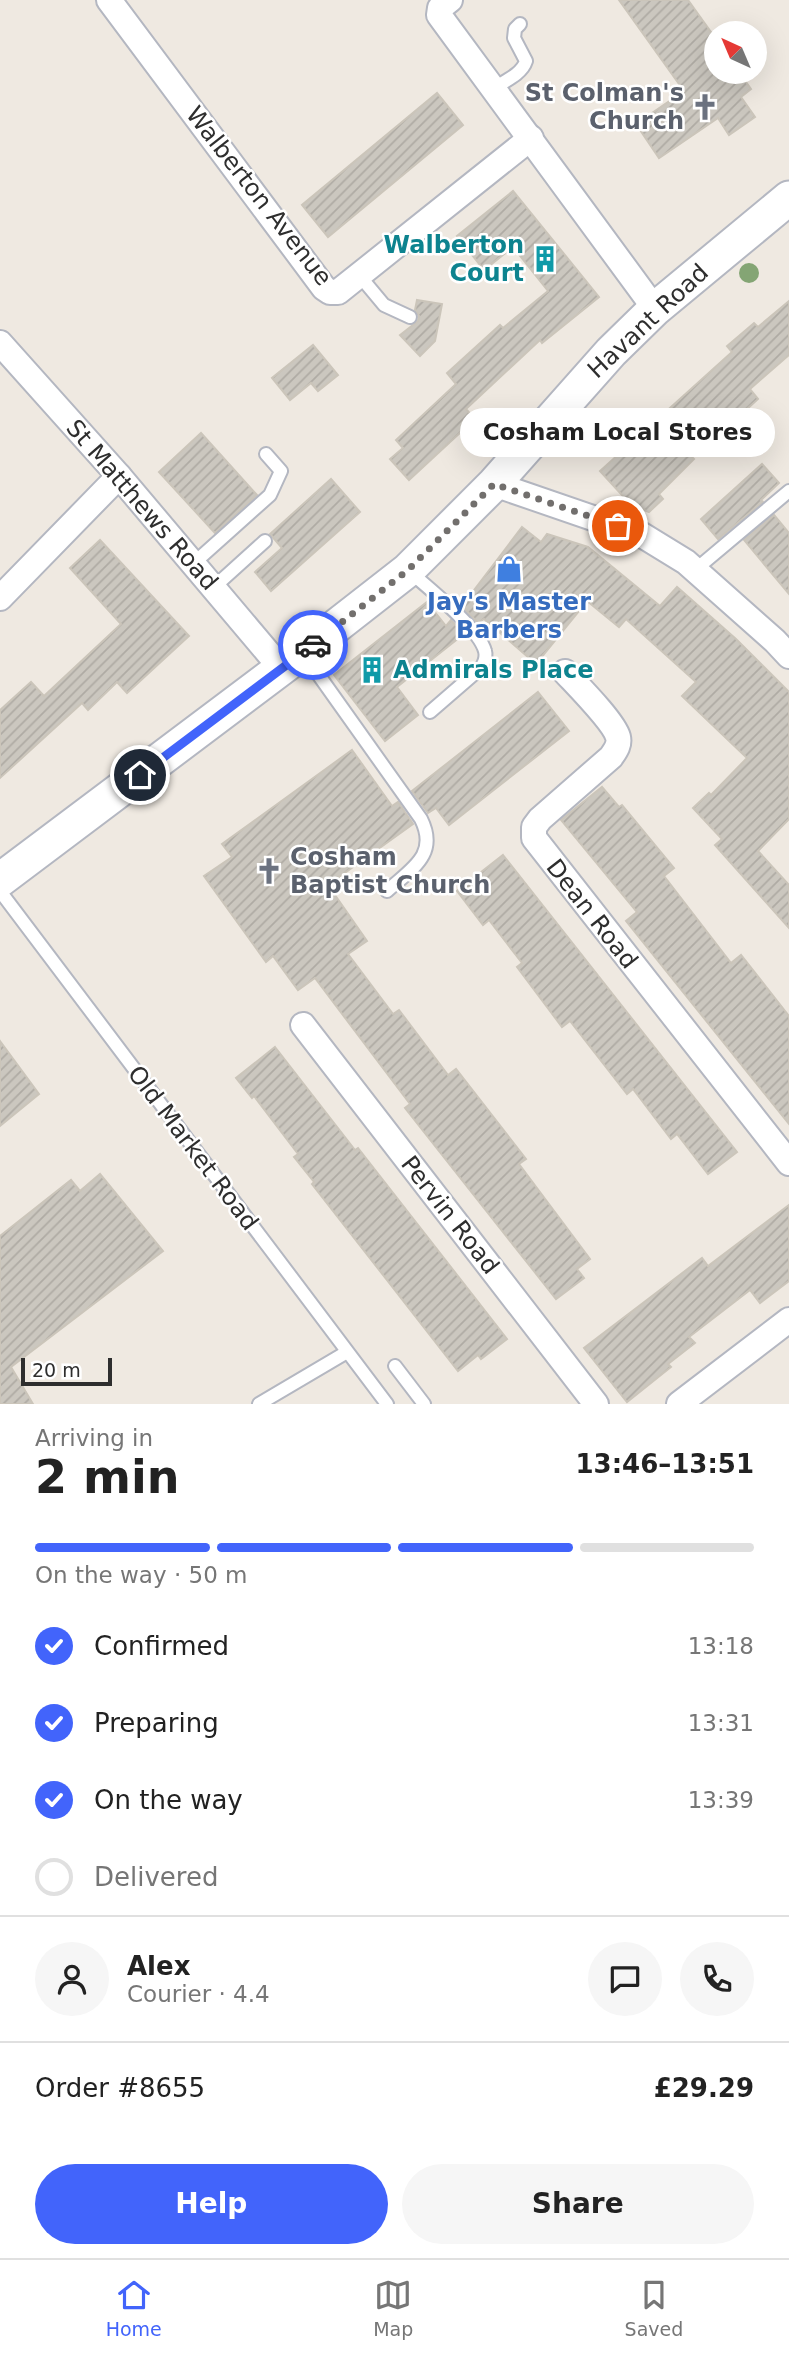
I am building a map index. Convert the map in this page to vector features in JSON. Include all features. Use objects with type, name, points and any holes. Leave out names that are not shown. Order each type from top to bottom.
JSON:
[{"type":"street","name":"Walberton Avenue","points":[[109,0],[324,288],[330,292],[338,292],[531,138]]},
{"type":"street","points":[[450,0],[440,8],[439,15],[655,309]]},
{"type":"street","name":"Havant Road","points":[[0,880],[408,570],[494,484],[611,352],[655,309],[789,198]]},
{"type":"street","name":"St Matthews Road","points":[[0,343],[119,476],[214,588],[292,660]]},
{"type":"street","points":[[0,598],[119,476]]},
{"type":"street","points":[[494,484],[642,535],[695,570],[789,656]]},
{"type":"street","name":"Dean Road","points":[[565,672],[612,726],[618,737],[618,747],[611,757],[540,819],[534,827],[534,838],[789,1163]]},
{"type":"street","name":"Pervin Road","points":[[303,1025],[596,1404]]},
{"type":"street","points":[[679,1404],[789,1321]]},
{"type":"lane","points":[[494,88],[525,65],[526,61],[514,38],[515,29],[520,24]]},
{"type":"lane","points":[[359,275],[384,305],[410,317]]},
{"type":"lane","points":[[194,563],[271,495],[281,471],[266,454]]},
{"type":"lane","points":[[695,570],[789,491]]},
{"type":"lane","points":[[214,588],[265,541]]},
{"type":"lane","points":[[408,570],[466,624],[485,649],[486,657],[482,667],[430,712]]},
{"type":"lane","points":[[292,660],[421,819],[427,832],[428,844],[424,856],[387,891]]},
{"type":"lane","name":"Old Market Road","points":[[0,891],[387,1404]]},
{"type":"lane","points":[[259,1404],[347,1352]]},
{"type":"lane","points":[[395,1366],[424,1404]]},
{"type":"building","points":[[619,0],[688,0],[704,22],[704,84],[747,84],[751,89],[741,97],[755,117],[729,135],[718,118],[659,158],[636,124],[684,91]]},
{"type":"building","points":[[437,93],[463,125],[328,237],[302,205]]},
{"type":"building","points":[[513,191],[599,297],[542,343],[540,340],[466,409],[475,419],[409,480],[390,459],[403,448],[396,440],[456,384],[447,373],[500,325],[503,328],[548,291],[513,247],[484,270],[457,236]]},
{"type":"building","points":[[417,300],[442,304],[435,341],[420,356],[400,335],[418,321],[419,316],[415,310]]},
{"type":"building","points":[[789,301],[789,355],[750,389],[758,399],[733,422],[730,419],[689,454],[694,459],[659,494],[663,499],[649,512],[631,505],[600,471],[732,352],[727,346],[754,323],[758,327]]},
{"type":"building","points":[[313,345],[338,375],[318,391],[311,383],[290,400],[272,378]]},
{"type":"building","points":[[201,433],[257,495],[215,533],[159,472]]},
{"type":"building","points":[[762,464],[779,483],[761,500],[763,502],[718,539],[701,519]]},
{"type":"building","points":[[331,479],[360,512],[271,591],[255,572],[282,548],[270,534]]},
{"type":"building","points":[[774,515],[789,533],[789,594],[744,540]]},
{"type":"building","points":[[522,527],[541,542],[547,534],[588,547],[660,606],[677,587],[736,639],[789,692],[789,819],[758,851],[789,885],[789,928],[715,845],[722,839],[693,808],[709,793],[711,795],[747,758],[682,696],[696,682],[626,619],[619,627],[587,601],[536,664],[484,619],[478,623],[462,606]]},
{"type":"building","points":[[100,540],[189,636],[127,693],[117,682],[88,710],[82,703],[0,778],[0,710],[31,682],[44,696],[121,624],[70,568]]},
{"type":"building","name":"Admirals Place","points":[[427,602],[446,626],[451,620],[464,634],[397,687],[418,715],[385,741],[334,675]]},
{"type":"building","points":[[538,692],[569,731],[449,825],[436,808],[428,813],[412,791]]},
{"type":"building","points":[[352,750],[392,806],[398,802],[413,824],[328,885],[367,941],[348,954],[393,1014],[399,1010],[448,1075],[456,1069],[526,1159],[519,1164],[590,1259],[577,1269],[584,1278],[556,1299],[405,1108],[410,1104],[315,978],[298,990],[273,956],[266,962],[204,876],[232,857],[222,844]]},
{"type":"building","points":[[602,787],[619,807],[622,805],[674,868],[664,876],[731,963],[741,955],[789,1016],[789,1124],[626,921],[637,912],[561,820]]},
{"type":"building","points":[[503,855],[737,1152],[708,1174],[677,1134],[671,1139],[633,1089],[627,1094],[570,1021],[562,1027],[517,967],[522,963],[489,920],[483,925],[457,891]]},
{"type":"building","points":[[0,1041],[39,1094],[0,1126]]},
{"type":"building","points":[[275,1047],[355,1150],[358,1148],[507,1339],[481,1359],[478,1355],[458,1371],[312,1184],[314,1182],[294,1157],[298,1154],[254,1096],[252,1098],[236,1078]]},
{"type":"building","points":[[100,1174],[163,1251],[11,1367],[33,1404],[0,1404],[0,1236],[71,1180],[80,1191]]},
{"type":"building","points":[[789,1205],[789,1281],[760,1303],[750,1290],[689,1337],[695,1343],[668,1364],[671,1367],[627,1402],[584,1348],[702,1258],[708,1266]]},
{"type":"way so far","points":[[313,645],[408,570],[494,484],[618,526]]},
{"type":"place","name":"St Colman's Church","points":[[705,107]]},
{"type":"place","name":"Walberton Court","points":[[545,259]]},
{"type":"place","name":"Cosham Local Stores","points":[[618,526]]},
{"type":"place","name":"Jay's Master Barbers","points":[[509,569]]},
{"type":"place","name":"Admirals Place","points":[[372,670]]},
{"type":"place","name":"Cosham Baptist Church","points":[[269,871]]},
{"type":"route","points":[[140,775],[313,645]]}]
